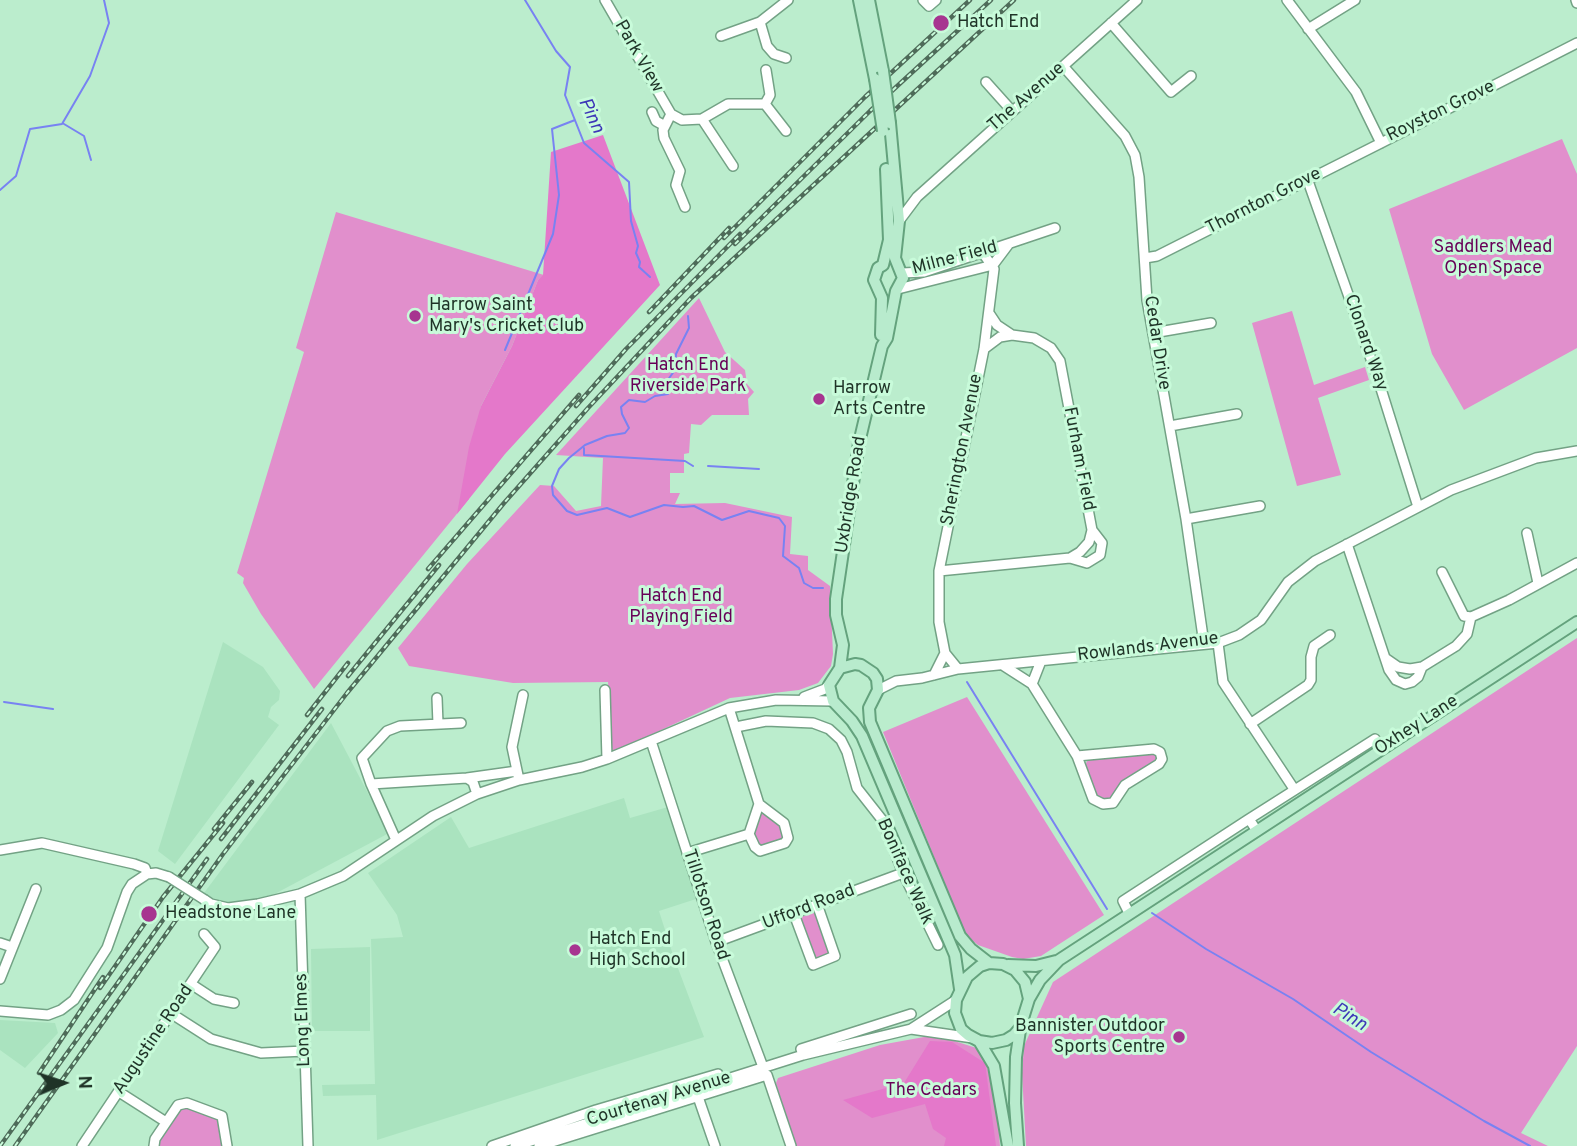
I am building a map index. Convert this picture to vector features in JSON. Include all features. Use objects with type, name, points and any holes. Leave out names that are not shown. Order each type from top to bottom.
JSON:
[{"type":"main road","name":"Uxbridge Road","points":[[859,0],[876,56]]},
{"type":"main road","name":"Uxbridge Road","points":[[841,668],[843,645],[836,615],[836,599],[859,443],[882,345],[883,305],[874,275],[883,265],[893,205],[886,127],[869,0]]},
{"type":"main road","name":"Uxbridge Road","points":[[882,345],[887,338],[897,290],[902,284],[895,250],[899,221],[893,205]]},
{"type":"main road","points":[[883,265],[890,264],[900,270]]},
{"type":"main road","points":[[878,289],[885,293],[897,290]]},
{"type":"main road","name":"Oxhey Lane","points":[[1030,999],[1040,980],[1059,960],[1577,622]]},
{"type":"main road","name":"Uxbridge Road","points":[[843,645],[855,664],[875,675]]},
{"type":"main road","points":[[855,664],[841,668],[829,685],[833,701],[862,736],[950,943],[958,968],[960,989]]},
{"type":"main road","points":[[875,675],[878,690],[869,708],[870,722],[960,936],[989,963]]},
{"type":"main road","points":[[843,711],[854,713],[869,708]]},
{"type":"main road","name":"Oxhey Lane","points":[[1008,965],[1036,966],[1059,960]]},
{"type":"main road","points":[[1008,1146],[994,1066],[976,1040],[961,1029],[955,1013],[956,1000],[967,976],[973,970],[989,963],[1008,965],[1015,970],[1026,982],[1030,999],[1020,1028],[1016,1057],[1018,1146]]},
{"type":"main road","points":[[976,1040],[992,1043],[1006,1040],[1020,1028]]},
{"type":"street","name":"Park View","points":[[605,0],[671,114]]},
{"type":"street","points":[[721,36],[760,22],[788,0]]},
{"type":"street","points":[[923,0],[929,6],[936,0]]},
{"type":"street","name":"The Avenue","points":[[893,205],[917,197],[1137,0]]},
{"type":"street","name":"Royston Grove","points":[[1287,0],[1356,92],[1381,143],[1577,43]]},
{"type":"street","points":[[1308,29],[1355,0]]},
{"type":"street","points":[[760,22],[767,46],[774,54],[786,58]]},
{"type":"street","points":[[1111,23],[1171,92],[1191,76]]},
{"type":"street","name":"Cedar Drive","points":[[1063,66],[1125,136],[1135,155],[1139,177],[1147,300],[1186,519],[1204,644]]},
{"type":"street","points":[[765,104],[770,95],[766,70]]},
{"type":"street","points":[[986,82],[1012,111]]},
{"type":"street","points":[[685,207],[676,185],[680,171],[664,138],[663,130],[671,114],[682,120],[702,119],[728,104],[765,104]]},
{"type":"street","points":[[765,104],[786,131]]},
{"type":"street","points":[[652,112],[656,121],[665,125]]},
{"type":"street","points":[[702,119],[733,166]]},
{"type":"street","name":"Thornton Grove","points":[[1145,258],[1157,256],[1381,143]]},
{"type":"street","name":"Clonard Way","points":[[1308,181],[1377,376],[1418,507]]},
{"type":"street","name":"The Avenue","points":[[899,221],[917,197]]},
{"type":"street","name":"Milne Field","points":[[900,270],[924,272],[1055,228]]},
{"type":"street","name":"Milne Field","points":[[897,290],[993,265],[1008,245]]},
{"type":"street","points":[[980,253],[993,265]]},
{"type":"street","name":"Sherington Avenue","points":[[958,669],[945,653],[939,622],[939,571],[984,349],[993,265]]},
{"type":"street","name":"Furham Field","points":[[989,313],[998,325],[1012,335],[1034,338],[1051,348],[1060,361],[1092,530],[1089,542],[1070,558]]},
{"type":"street","points":[[1153,333],[1211,323]]},
{"type":"street","points":[[984,349],[992,341],[1012,335]]},
{"type":"street","points":[[1170,426],[1237,414]]},
{"type":"street","name":"Rowlands Avenue","points":[[878,690],[896,681],[958,669],[1217,643],[1239,635],[1261,620],[1288,582],[1315,561],[1347,544],[1451,490],[1536,458],[1577,452]]},
{"type":"street","points":[[1186,519],[1260,506]]},
{"type":"street","points":[[939,571],[1070,558],[1087,563],[1100,555],[1102,543],[1092,530]]},
{"type":"street","points":[[1527,533],[1538,583]]},
{"type":"street","points":[[1347,544],[1389,670],[1396,680],[1405,684],[1418,677],[1422,667]]},
{"type":"street","points":[[1442,572],[1464,616],[1471,617],[1577,563]]},
{"type":"street","points":[[1385,658],[1398,667],[1422,667],[1456,646],[1467,634],[1471,617]]},
{"type":"street","points":[[1250,724],[1308,685],[1311,680],[1314,646],[1330,635]]},
{"type":"street","points":[[1217,643],[1223,682],[1294,789]]},
{"type":"street","points":[[934,675],[945,653]]},
{"type":"street","points":[[1032,684],[1041,661]]},
{"type":"street","points":[[1001,664],[1032,684],[1077,756],[1093,799],[1103,804],[1113,803],[1125,785],[1159,764],[1162,759],[1160,752],[1154,749],[1077,756]]},
{"type":"street","points":[[875,675],[896,681]]},
{"type":"street","points":[[799,698],[829,685]]},
{"type":"street","points":[[605,690],[607,759]]},
{"type":"street","points":[[518,776],[512,747],[523,695]]},
{"type":"street","points":[[437,698],[438,724]]},
{"type":"street","points":[[370,784],[518,776],[582,767],[729,708],[799,698],[833,701]]},
{"type":"street","points":[[729,708],[759,804],[749,834],[754,848],[760,851],[785,843],[788,838],[784,823],[759,804]]},
{"type":"street","name":"Boniface Walk","points":[[736,727],[766,721],[813,723],[829,729],[841,740],[857,788],[883,821],[903,873],[938,945]]},
{"type":"street","points":[[396,840],[370,784],[362,758],[387,731],[400,726],[461,723]]},
{"type":"street","name":"Oxhey Lane","points":[[1129,913],[1123,901],[1375,739]]},
{"type":"street","name":"Tillotson Road","points":[[651,741],[716,942],[791,1146]]},
{"type":"street","points":[[0,1011],[48,1015],[61,1010],[74,1000],[107,948],[127,892],[139,877],[156,873],[169,877],[211,904],[228,908],[300,894],[343,876],[433,816],[518,776]]},
{"type":"street","points":[[467,778],[473,782],[477,793]]},
{"type":"street","points":[[1249,818],[1257,831]]},
{"type":"street","points":[[687,853],[749,834]]},
{"type":"street","points":[[0,850],[42,843],[134,864],[145,868],[147,874]]},
{"type":"street","name":"Ufford Road","points":[[716,942],[903,873]]},
{"type":"street","points":[[0,979],[36,888]]},
{"type":"street","name":"Long Elmes","points":[[300,894],[308,1146]]},
{"type":"street","points":[[794,914],[813,965],[835,956],[817,904]]},
{"type":"street","name":"Augustine Road","points":[[82,1146],[215,947],[204,934]]},
{"type":"street","points":[[0,943],[12,947]]},
{"type":"street","points":[[191,984],[214,999],[234,1003]]},
{"type":"street","name":"Courtenay Avenue","points":[[539,1146],[765,1071],[803,1055],[911,1029],[956,1000]]},
{"type":"street","points":[[172,1014],[211,1039],[261,1053],[304,1051]]},
{"type":"street","name":"Courtenay Avenue","points":[[803,1055],[801,1049],[911,1014]]},
{"type":"street","points":[[892,1020],[895,1033]]},
{"type":"street","name":"Courtenay Avenue","points":[[911,1029],[976,1040]]},
{"type":"street","name":"Courtenay Avenue","points":[[492,1146],[720,1077],[765,1071]]},
{"type":"street","name":"Courtenay Avenue","points":[[515,1146],[598,1114],[697,1093],[720,1077]]},
{"type":"street","points":[[118,1092],[166,1122]]},
{"type":"street","points":[[697,1093],[715,1146]]},
{"type":"street","points":[[154,1146],[155,1139],[166,1122],[178,1105],[183,1103],[222,1116],[227,1146]]},
{"type":"shaded area","points":[[223,642],[263,667],[280,691],[279,700],[271,707],[268,717],[279,725],[175,864],[158,851]]},
{"type":"shaded area","points":[[331,723],[389,833],[269,897],[222,903],[204,893]]},
{"type":"shaded area","name":"Hatch End High School","points":[[624,798],[630,818],[668,807],[696,899],[659,911],[704,1037],[377,1140],[376,1095],[323,1096],[322,1085],[375,1084],[371,939],[403,937],[397,915],[368,873],[451,817],[469,848]]},
{"type":"shaded area","points":[[370,947],[370,1031],[312,1031],[311,949]]},
{"type":"shaded area","points":[[0,1020],[55,1023],[58,1033],[25,1068],[0,1050]]},
{"type":"green space","points":[[603,135],[660,285],[505,454],[457,514],[469,447],[481,406],[512,346],[538,280],[543,275],[551,152]]},
{"type":"green space","name":"Saddlers Mead Open Space","points":[[1562,139],[1577,174],[1577,348],[1464,410],[1432,354],[1389,209]]},
{"type":"green space","points":[[336,212],[544,275],[538,280],[512,346],[481,406],[469,499],[314,689],[261,614],[243,583],[244,578],[237,573],[304,352],[296,348]]},
{"type":"green space","name":"Hatch End Playing Field","points":[[699,298],[725,352],[745,370],[747,384],[754,392],[748,399],[749,415],[712,415],[701,425],[691,424],[689,453],[684,454],[684,473],[670,473],[670,493],[680,493],[675,504],[725,503],[792,517],[790,554],[808,556],[808,570],[830,586],[833,654],[831,666],[818,683],[799,690],[730,698],[612,753],[608,682],[513,683],[409,666],[398,648],[467,564],[540,485],[554,486],[576,511],[601,506],[603,458],[556,455]]},
{"type":"green space","points":[[1292,311],[1314,385],[1365,367],[1369,380],[1318,398],[1341,475],[1297,486],[1252,323]]},
{"type":"green space","points":[[1577,638],[1577,1046],[1521,1133],[1548,1146],[1026,1146],[1022,1073],[1024,1046],[1053,982]]},
{"type":"green space","points":[[967,697],[1104,915],[1041,956],[1023,959],[1012,957],[978,945],[966,935],[883,732]]},
{"type":"green space","points":[[1153,752],[1158,756],[1155,763],[1114,798],[1104,802],[1095,793],[1085,765],[1089,758]]},
{"type":"green space","points":[[761,812],[778,822],[784,837],[779,842],[763,847],[756,843],[754,835]]},
{"type":"green space","points":[[816,911],[831,954],[814,961],[799,917]]},
{"type":"green space","name":"The Cedars","points":[[935,1035],[983,1050],[997,1108],[1000,1146],[795,1146],[776,1083],[778,1078],[880,1045]]},
{"type":"green space","points":[[930,1041],[952,1042],[985,1063],[996,1146],[944,1146],[946,1138],[933,1129],[925,1104],[872,1118],[843,1100],[904,1083]]},
{"type":"green space","points":[[182,1105],[219,1117],[223,1146],[156,1146]]},
{"type":"waterway","points":[[0,190],[16,176],[30,129],[62,124],[90,76],[109,23],[104,0]]},
{"type":"waterway","name":"Pinn","points":[[525,0],[556,51],[570,67],[565,95],[584,143],[629,182],[631,221],[638,246],[636,253],[639,267],[650,277]]},
{"type":"waterway","points":[[505,350],[553,234],[559,195],[552,129],[575,120]]},
{"type":"waterway","points":[[64,124],[84,136],[91,160]]},
{"type":"waterway","points":[[688,316],[689,328],[676,354],[675,370],[667,381],[668,394],[655,396],[645,402],[629,400],[621,407],[629,428],[625,433],[607,436],[585,445],[569,458],[559,469],[552,486],[553,495],[567,511],[577,515],[607,508],[630,517],[664,505],[694,506],[722,520],[749,511],[779,518],[785,526],[783,556],[799,568],[804,583],[813,588],[823,588]]},
{"type":"waterway","points":[[584,448],[584,455],[685,461],[693,466]]},
{"type":"waterway","points":[[708,466],[759,469]]},
{"type":"waterway","name":"Pinn","points":[[967,682],[1107,909]]},
{"type":"waterway","points":[[4,702],[53,709]]},
{"type":"waterway","name":"Pinn","points":[[1152,913],[1206,949],[1293,999],[1371,1052],[1530,1146]]},
{"type":"railway","points":[[724,238],[865,97],[970,0]]},
{"type":"railway","points":[[735,244],[870,111],[991,0]]},
{"type":"railway","points":[[15,1146],[223,854],[347,693],[504,503],[691,298],[1014,0]]},
{"type":"railway","points":[[649,312],[729,228]]},
{"type":"railway","points":[[576,406],[626,349],[740,234]]},
{"type":"railway","points":[[428,569],[579,395]]},
{"type":"railway","points":[[348,676],[439,565]]},
{"type":"railway","points":[[307,715],[348,663]]},
{"type":"railway","points":[[221,839],[322,709]]},
{"type":"railway","points":[[214,829],[252,782]]},
{"type":"railway","points":[[100,988],[163,897],[223,823]]},
{"type":"railway","points":[[0,1146],[207,859]]},
{"type":"railway","points":[[39,1073],[103,977]]},
{"type":"place","name":"Hatch End","points":[[941,23]]},
{"type":"place","name":"Harrow Saint Mary's Cricket Club","points":[[415,316]]},
{"type":"place","name":"Harrow Arts Centre","points":[[819,399]]},
{"type":"place","name":"Headstone Lane","points":[[149,914]]},
{"type":"place","name":"Hatch End High School","points":[[575,950]]},
{"type":"place","name":"Bannister Outdoor Sports Centre","points":[[1179,1037]]},
{"type":"park label","name":"Hatch End Riverside Park","points":[[688,376]]}]
